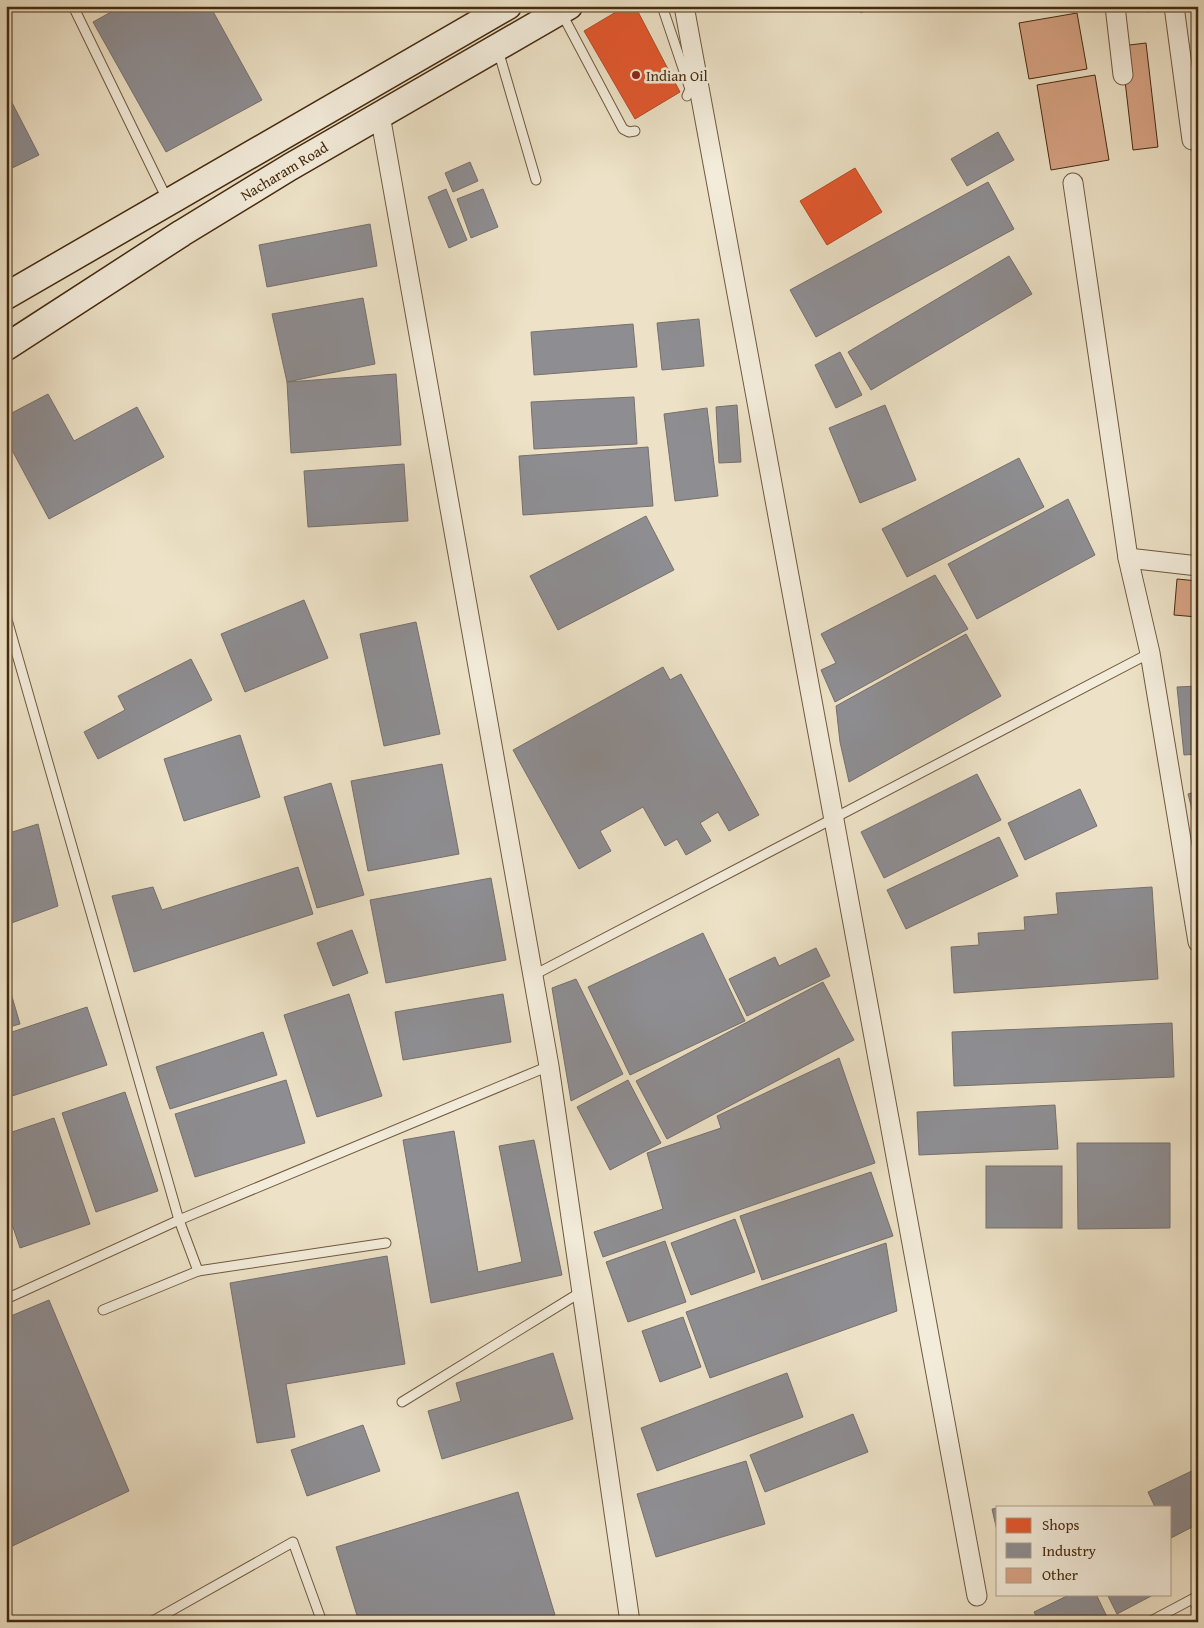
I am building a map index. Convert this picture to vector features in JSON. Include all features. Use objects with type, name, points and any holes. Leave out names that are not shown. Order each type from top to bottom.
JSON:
[{"type":"main road","name":"Nacharam Road","points":[[6,296],[508,6]]},
{"type":"main road","name":"Nacharam Road","points":[[6,347],[256,187],[565,9]]},
{"type":"street","points":[[684,6],[977,1596]]},
{"type":"street","points":[[1116,6],[1122,75]]},
{"type":"street","points":[[1174,6],[1192,140]]},
{"type":"street","points":[[380,115],[549,1066],[630,1622]]},
{"type":"street","points":[[1073,183],[1128,558],[1150,653],[1198,942]]},
{"type":"street","points":[[1128,558],[1198,566]]},
{"type":"lane","points":[[72,6],[169,202]]},
{"type":"lane","points":[[662,6],[690,89],[687,96]]},
{"type":"lane","points":[[565,9],[623,129],[629,132],[635,130]]},
{"type":"lane","points":[[498,48],[536,180]]},
{"type":"lane","points":[[6,616],[179,1220],[198,1271]]},
{"type":"lane","points":[[532,976],[1150,653]]},
{"type":"lane","points":[[6,1299],[179,1220],[549,1066]]},
{"type":"lane","points":[[102,1310],[198,1271],[386,1243]]},
{"type":"lane","points":[[402,1402],[581,1292]]},
{"type":"lane","points":[[150,1622],[293,1542],[322,1622]]},
{"type":"lane","points":[[1150,1622],[1195,1598],[1198,1609]]},
{"type":"building: Shops","points":[[626,6],[635,6],[680,92],[635,119],[584,31]]},
{"type":"building: Shops","points":[[855,168],[882,212],[827,245],[800,201]]},
{"type":"building: Industry","points":[[122,6],[210,6],[262,100],[166,152],[93,22]]},
{"type":"building: Industry","points":[[857,6],[871,6],[861,13]]},
{"type":"building: Industry","points":[[6,91],[39,155],[6,171]]},
{"type":"building: Industry","points":[[998,132],[1014,160],[967,186],[951,159]]},
{"type":"building: Industry","points":[[470,162],[478,181],[453,192],[445,173]]},
{"type":"building: Industry","points":[[988,182],[1014,229],[816,337],[790,290]]},
{"type":"building: Industry","points":[[446,189],[467,240],[449,248],[428,197]]},
{"type":"building: Industry","points":[[483,189],[498,227],[471,238],[457,199]]},
{"type":"building: Industry","points":[[370,224],[377,266],[267,287],[259,245]]},
{"type":"building: Industry","points":[[1009,256],[1032,294],[871,390],[848,352]]},
{"type":"building: Industry","points":[[363,298],[375,364],[287,382],[272,314]]},
{"type":"building: Industry","points":[[699,319],[704,366],[662,370],[657,323]]},
{"type":"building: Industry","points":[[633,324],[637,367],[534,375],[531,332]]},
{"type":"building: Industry","points":[[840,352],[862,395],[836,408],[815,365]]},
{"type":"building: Industry","points":[[396,374],[401,445],[291,453],[287,382]]},
{"type":"building: Industry","points":[[48,394],[74,441],[137,407],[164,457],[49,519],[6,439],[6,416]]},
{"type":"building: Industry","points":[[634,397],[637,444],[534,449],[531,402]]},
{"type":"building: Industry","points":[[737,405],[741,462],[719,463],[716,407]]},
{"type":"building: Industry","points":[[885,405],[916,480],[860,503],[829,428]]},
{"type":"building: Industry","points":[[707,408],[718,496],[675,501],[664,414]]},
{"type":"building: Industry","points":[[648,447],[653,506],[523,515],[519,456]]},
{"type":"building: Industry","points":[[1019,458],[1044,507],[907,577],[882,529]]},
{"type":"building: Industry","points":[[404,464],[408,521],[308,527],[304,471]]},
{"type":"building: Industry","points":[[1068,499],[1095,555],[977,619],[948,564]]},
{"type":"building: Industry","points":[[646,516],[674,570],[558,630],[530,576]]},
{"type":"building: Industry","points":[[935,575],[968,629],[835,702],[821,670],[836,663],[821,634]]},
{"type":"building: Industry","points":[[304,600],[328,658],[245,692],[221,634]]},
{"type":"building: Industry","points":[[416,622],[440,734],[384,746],[360,634]]},
{"type":"building: Industry","points":[[966,634],[1001,696],[849,782],[840,742],[836,706]]},
{"type":"building: Industry","points":[[191,659],[212,700],[98,759],[84,732],[125,710],[118,696]]},
{"type":"building: Industry","points":[[663,667],[670,680],[681,674],[759,815],[729,831],[718,812],[700,823],[711,841],[686,855],[677,839],[665,846],[643,807],[600,831],[611,851],[579,869],[513,750]]},
{"type":"building: Industry","points":[[1198,686],[1198,754],[1184,755],[1177,687]]},
{"type":"building: Industry","points":[[240,735],[260,797],[184,821],[164,759]]},
{"type":"building: Industry","points":[[442,764],[459,854],[368,871],[351,781]]},
{"type":"building: Industry","points":[[977,774],[1001,820],[884,878],[861,832]]},
{"type":"building: Industry","points":[[331,783],[364,895],[317,908],[284,797]]},
{"type":"building: Industry","points":[[1080,789],[1097,826],[1025,860],[1008,823]]},
{"type":"building: Industry","points":[[1198,791],[1198,832],[1188,794]]},
{"type":"building: Industry","points":[[38,824],[58,906],[6,925],[6,834]]},
{"type":"building: Industry","points":[[999,837],[1018,876],[906,929],[887,890]]},
{"type":"building: Industry","points":[[298,867],[313,914],[134,972],[112,896],[153,887],[162,910]]},
{"type":"building: Industry","points":[[491,878],[506,960],[386,983],[370,900]]},
{"type":"building: Industry","points":[[1152,887],[1158,979],[954,993],[951,947],[979,945],[978,933],[1025,930],[1024,917],[1058,914],[1056,893]]},
{"type":"building: Industry","points":[[352,930],[368,973],[333,986],[317,943]]},
{"type":"building: Industry","points":[[703,933],[745,1021],[630,1075],[588,987]]},
{"type":"building: Industry","points":[[816,948],[830,976],[747,1016],[729,979],[775,957],[779,966]]},
{"type":"building: Industry","points":[[6,976],[20,1024],[6,1028]]},
{"type":"building: Industry","points":[[576,979],[623,1074],[571,1101],[552,988]]},
{"type":"building: Industry","points":[[823,982],[854,1040],[667,1139],[636,1081]]},
{"type":"building: Industry","points":[[349,994],[382,1096],[317,1117],[284,1015]]},
{"type":"building: Industry","points":[[503,994],[511,1042],[403,1060],[395,1012]]},
{"type":"building: Industry","points":[[87,1007],[107,1065],[6,1098],[6,1034]]},
{"type":"building: Industry","points":[[1172,1023],[1174,1077],[954,1086],[952,1032]]},
{"type":"building: Industry","points":[[263,1032],[277,1075],[170,1109],[156,1067]]},
{"type":"building: Industry","points":[[839,1058],[875,1163],[603,1257],[594,1232],[663,1209],[647,1153],[721,1128],[717,1116]]},
{"type":"building: Industry","points":[[286,1080],[305,1143],[195,1177],[175,1114]]},
{"type":"building: Industry","points":[[628,1080],[661,1143],[610,1170],[577,1107]]},
{"type":"building: Industry","points":[[125,1092],[158,1191],[96,1212],[62,1113]]},
{"type":"building: Industry","points":[[1055,1105],[1058,1149],[919,1155],[917,1112]]},
{"type":"building: Industry","points":[[54,1118],[90,1224],[20,1248],[6,1206],[6,1134]]},
{"type":"building: Industry","points":[[454,1131],[478,1272],[522,1262],[499,1146],[534,1140],[562,1275],[431,1303],[403,1140]]},
{"type":"building: Industry","points":[[1077,1143],[1170,1143],[1170,1228],[1078,1229]]},
{"type":"building: Industry","points":[[986,1166],[1062,1166],[1062,1228],[986,1228]]},
{"type":"building: Industry","points":[[871,1172],[893,1236],[762,1280],[740,1216]]},
{"type":"building: Industry","points":[[735,1219],[755,1272],[691,1295],[671,1243]]},
{"type":"building: Industry","points":[[665,1241],[686,1302],[628,1322],[606,1262]]},
{"type":"building: Industry","points":[[886,1243],[897,1311],[710,1378],[686,1312]]},
{"type":"building: Industry","points":[[387,1256],[405,1364],[286,1384],[295,1437],[257,1443],[230,1283]]},
{"type":"building: Industry","points":[[49,1300],[129,1491],[6,1549],[6,1318]]},
{"type":"building: Industry","points":[[683,1317],[701,1367],[660,1382],[642,1331]]},
{"type":"building: Industry","points":[[553,1353],[573,1419],[442,1459],[428,1411],[461,1401],[456,1383]]},
{"type":"building: Industry","points":[[787,1373],[803,1417],[657,1471],[641,1428]]},
{"type":"building: Industry","points":[[853,1414],[868,1452],[765,1492],[750,1455]]},
{"type":"building: Industry","points":[[363,1425],[380,1471],[307,1496],[291,1450]]},
{"type":"building: Industry","points":[[746,1461],[765,1524],[656,1557],[637,1494]]},
{"type":"building: Industry","points":[[1198,1468],[1198,1524],[1172,1537],[1172,1506],[1155,1506],[1148,1492]]},
{"type":"building: Industry","points":[[518,1492],[555,1615],[533,1622],[359,1622],[336,1547]]},
{"type":"building: Industry","points":[[996,1508],[996,1526],[992,1509]]},
{"type":"building: Industry","points":[[1067,1596],[1097,1596],[1109,1621],[1039,1622],[1034,1612]]},
{"type":"building: Industry","points":[[1108,1596],[1151,1596],[1117,1614]]},
{"type":"building: Industry","points":[[1027,1616],[1030,1622],[1015,1622]]},
{"type":"building: Other","points":[[1145,6],[1171,6],[1147,12]]},
{"type":"building: Other","points":[[1077,13],[1087,69],[1029,79],[1019,23]]},
{"type":"building: Other","points":[[1146,43],[1158,147],[1133,150],[1121,46]]},
{"type":"building: Other","points":[[1095,75],[1109,160],[1051,170],[1037,85]]},
{"type":"building: Other","points":[[1177,579],[1198,581],[1197,617],[1174,615]]},
{"type":"place","name":"Indian Oil","points":[[636,75]]}]
